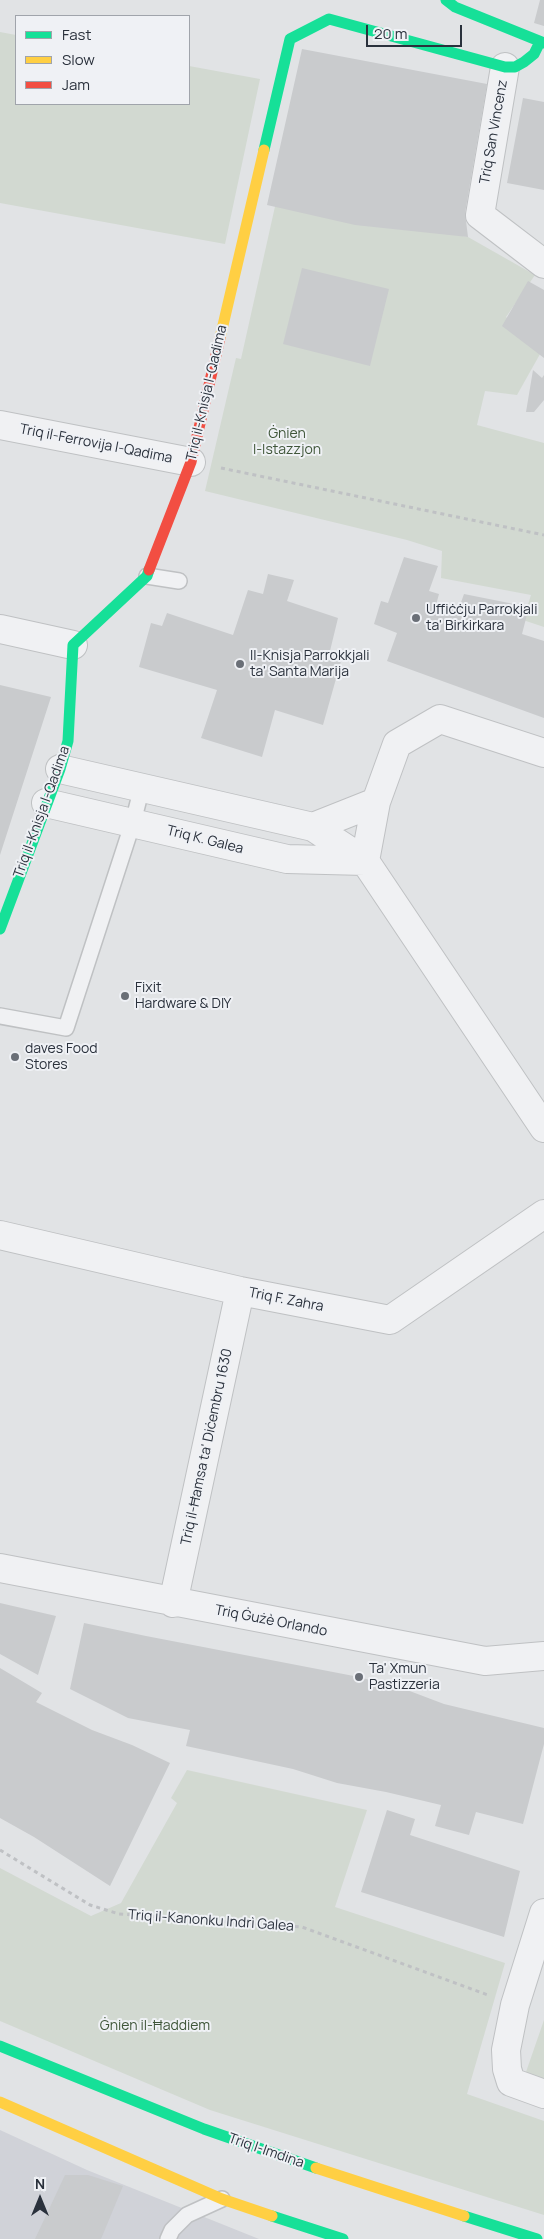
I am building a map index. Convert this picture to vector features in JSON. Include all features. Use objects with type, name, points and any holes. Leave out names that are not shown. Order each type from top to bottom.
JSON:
[{"type":"street","points":[[458,2],[542,43]]},
{"type":"street","name":"Triq il-Knisja l-Qadima","points":[[0,929],[60,769],[68,741],[73,645],[147,576],[191,462],[290,39],[329,19],[505,67]]},
{"type":"street","name":"Triq San Vincenz","points":[[542,43],[534,54],[524,62],[515,67],[505,67],[480,214],[544,264]]},
{"type":"street","name":"Triq il-Ferrovija l-Qadima","points":[[0,425],[191,462]]},
{"type":"street","points":[[0,629],[73,645]]},
{"type":"street","points":[[365,861],[376,802],[396,744],[440,719],[544,753]]},
{"type":"street","points":[[60,769],[313,827],[365,861],[544,1128]]},
{"type":"street","points":[[313,827],[376,802]]},
{"type":"street","name":"Triq K. Galea","points":[[46,803],[287,859],[365,861]]},
{"type":"street","name":"Triq F. Zahra","points":[[0,1235],[240,1290],[390,1320],[544,1214]]},
{"type":"street","name":"Triq il-Ħamsa ta' Diċembru 1630","points":[[174,1603],[240,1290]]},
{"type":"street","name":"Triq Ġużè Orlando","points":[[0,1568],[174,1603],[485,1661],[544,1656]]},
{"type":"street","points":[[544,1913],[515,2005],[506,2050],[506,2069],[511,2082],[544,2094]]},
{"type":"street","name":"Triq l-Imdina","points":[[0,2046],[204,2129],[375,2189],[537,2239]]},
{"type":"street","points":[[0,2102],[222,2199],[343,2239]]},
{"type":"lane","points":[[147,576],[179,582]]},
{"type":"lane","points":[[0,1016],[66,1028],[133,822],[142,787]]},
{"type":"lane","points":[[168,2239],[172,2230],[187,2215],[222,2199]]},
{"type":"path","points":[[191,462],[544,534]]},
{"type":"path","name":"Triq il-Kanonku Indrì Galea","points":[[0,1850],[90,1905],[119,1914],[302,1927],[515,2005]]},
{"type":"shaded area","points":[[0,2130],[87,2170],[259,2239],[0,2239]]},
{"type":"green space","points":[[0,32],[15,35],[15,105],[190,105],[190,66],[260,79],[225,244],[0,203]]},
{"type":"green space","name":"Ġnien l-Istazzjon","points":[[276,202],[468,237],[535,275],[506,317],[544,347],[517,395],[485,391],[477,425],[544,443],[544,627],[523,620],[531,595],[441,578],[442,551],[407,540],[205,491],[236,358],[241,359]]},
{"type":"green space","name":"Ġnien il-Ħaddiem","points":[[187,1770],[367,1810],[335,1907],[505,1963],[467,2094],[544,2121],[544,2215],[210,2110],[0,2021],[0,1868],[91,1916],[121,1903],[177,1803],[171,1798]]},
{"type":"green space","points":[[544,2020],[544,2080],[526,2072]]},
{"type":"building","points":[[540,0],[544,0],[544,26],[534,23]]},
{"type":"building","points":[[302,49],[487,84],[465,213],[468,237],[355,225],[267,205]]},
{"type":"building","points":[[523,98],[544,102],[544,190],[507,183]]},
{"type":"building","points":[[302,268],[389,289],[370,366],[283,344]]},
{"type":"building","points":[[528,281],[544,290],[544,358],[502,326]]},
{"type":"building","points":[[533,370],[542,378],[544,375],[544,400],[534,412],[526,412]]},
{"type":"building","points":[[404,557],[438,566],[429,591],[439,594],[436,605],[458,611],[464,594],[529,607],[522,634],[544,641],[544,718],[387,661],[397,633],[374,624],[381,601],[388,603]]},
{"type":"building","name":"Il-Knisja Parrokkjali ta' Santa Marija","points":[[268,574],[294,580],[287,601],[338,618],[329,655],[341,661],[323,725],[275,710],[262,757],[201,738],[217,690],[139,667],[151,623],[162,626],[167,613],[233,635],[248,590],[263,594]]},
{"type":"building","points":[[0,685],[51,697],[0,855]]},
{"type":"building","points":[[0,1603],[56,1616],[38,1675],[0,1654]]},
{"type":"building","points":[[84,1623],[359,1677],[407,1690],[444,1704],[544,1728],[544,1744],[523,1824],[476,1812],[469,1835],[435,1826],[441,1805],[337,1783],[293,1769],[186,1746],[190,1730],[128,1718],[70,1689]]},
{"type":"building","points":[[0,1668],[42,1693],[36,1702],[92,1730],[132,1745],[170,1763],[110,1886],[34,1837],[0,1818]]},
{"type":"building","points":[[387,1810],[415,1819],[410,1835],[520,1871],[504,1937],[361,1892]]},
{"type":"building","points":[[65,2175],[88,2175],[123,2186],[101,2239],[35,2239]]},
{"type":"traffic: fast","points":[[446,0],[455,7],[544,43]]},
{"type":"traffic: fast","points":[[264,150],[290,39],[329,19],[505,67],[515,67],[524,62],[534,54],[540,42]]},
{"type":"traffic: fast","points":[[0,929],[60,769],[68,741],[73,645],[147,576],[149,570]]},
{"type":"traffic: fast","points":[[0,2046],[204,2129],[316,2168]]},
{"type":"traffic: fast","points":[[272,2216],[343,2239]]},
{"type":"traffic: fast","points":[[464,2216],[537,2239]]},
{"type":"traffic: slow","points":[[220,338],[264,150]]},
{"type":"traffic: slow","points":[[0,2102],[222,2199],[272,2216]]},
{"type":"traffic: slow","points":[[316,2168],[464,2216]]},
{"type":"traffic: jam","points":[[149,570],[191,462],[220,338]]},
{"type":"place","name":"Uffiċċju Parrokjali ta' Birkirkara","points":[[416,618]]},
{"type":"place","name":"Il-Knisja Parrokkjali ta' Santa Marija","points":[[240,664]]},
{"type":"place","name":"Fixit Hardware & DIY","points":[[125,996]]},
{"type":"place","name":"daves Food Stores","points":[[15,1057]]},
{"type":"place","name":"Ta' Xmun Pastizzeria","points":[[359,1677]]}]
